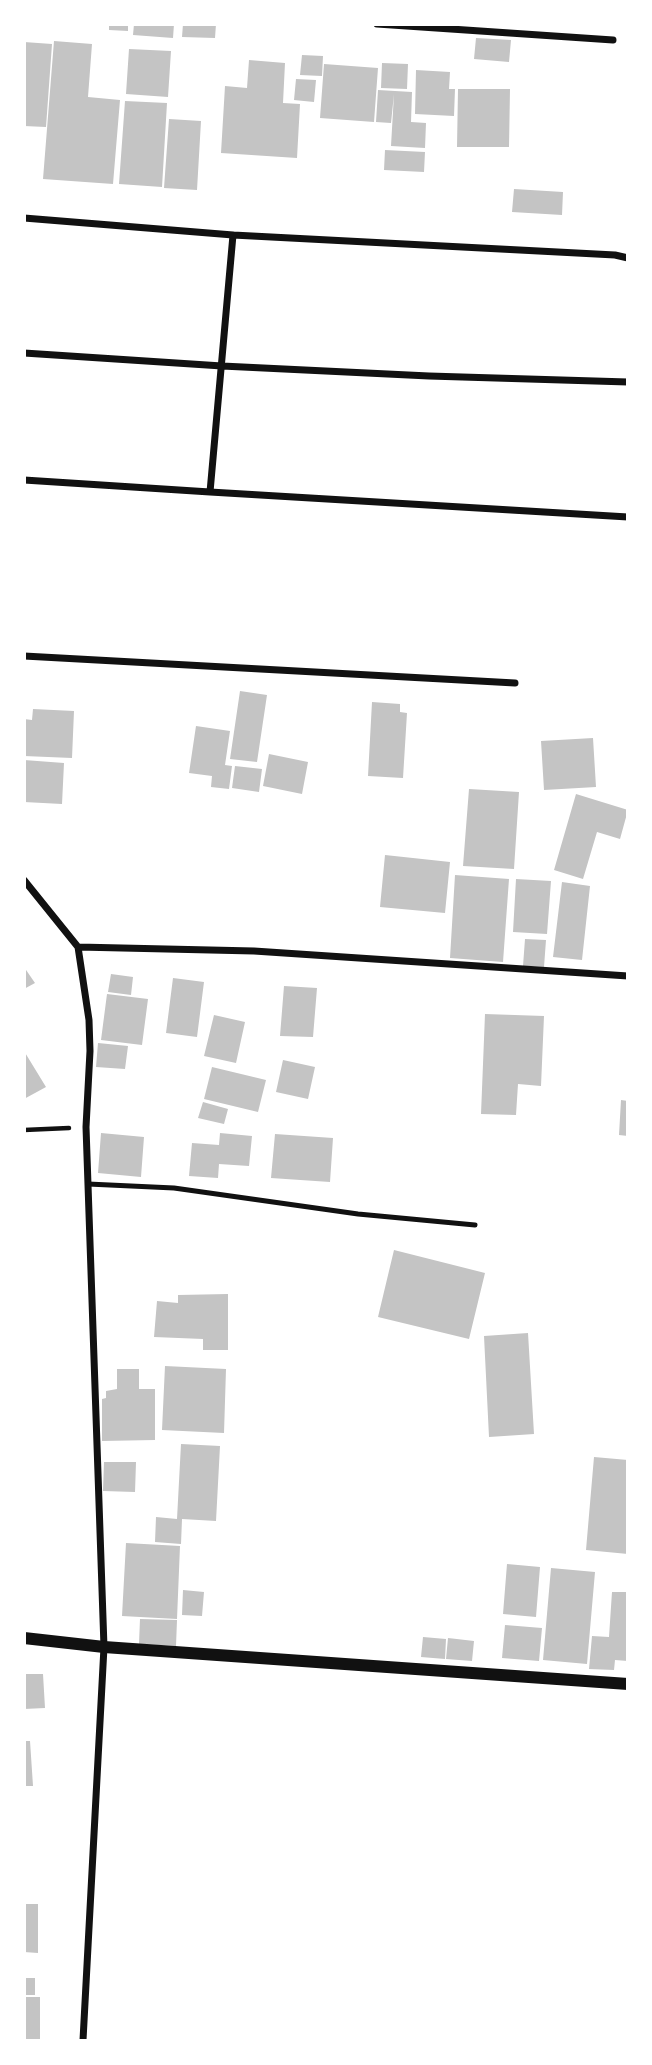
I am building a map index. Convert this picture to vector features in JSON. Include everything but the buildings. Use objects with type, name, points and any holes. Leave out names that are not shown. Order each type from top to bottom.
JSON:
[{"type":"street","points":[[377,24],[613,40]]},
{"type":"street","points":[[24,218],[233,235],[615,254],[628,258]]},
{"type":"street","points":[[210,492],[233,235]]},
{"type":"street","points":[[24,353],[222,366],[628,382]]},
{"type":"street","points":[[24,480],[628,517]]},
{"type":"street","points":[[24,656],[515,683]]},
{"type":"street","points":[[24,880],[78,947],[89,1020],[86,1127],[104,1647],[83,2040]]},
{"type":"street","points":[[78,947],[254,951],[628,976]]},
{"type":"street","points":[[24,1639],[628,1684]]},
{"type":"lane","points":[[88,1184],[174,1188],[358,1214],[475,1225]]},
{"type":"path","points":[[24,1130],[86,1127]]}]
